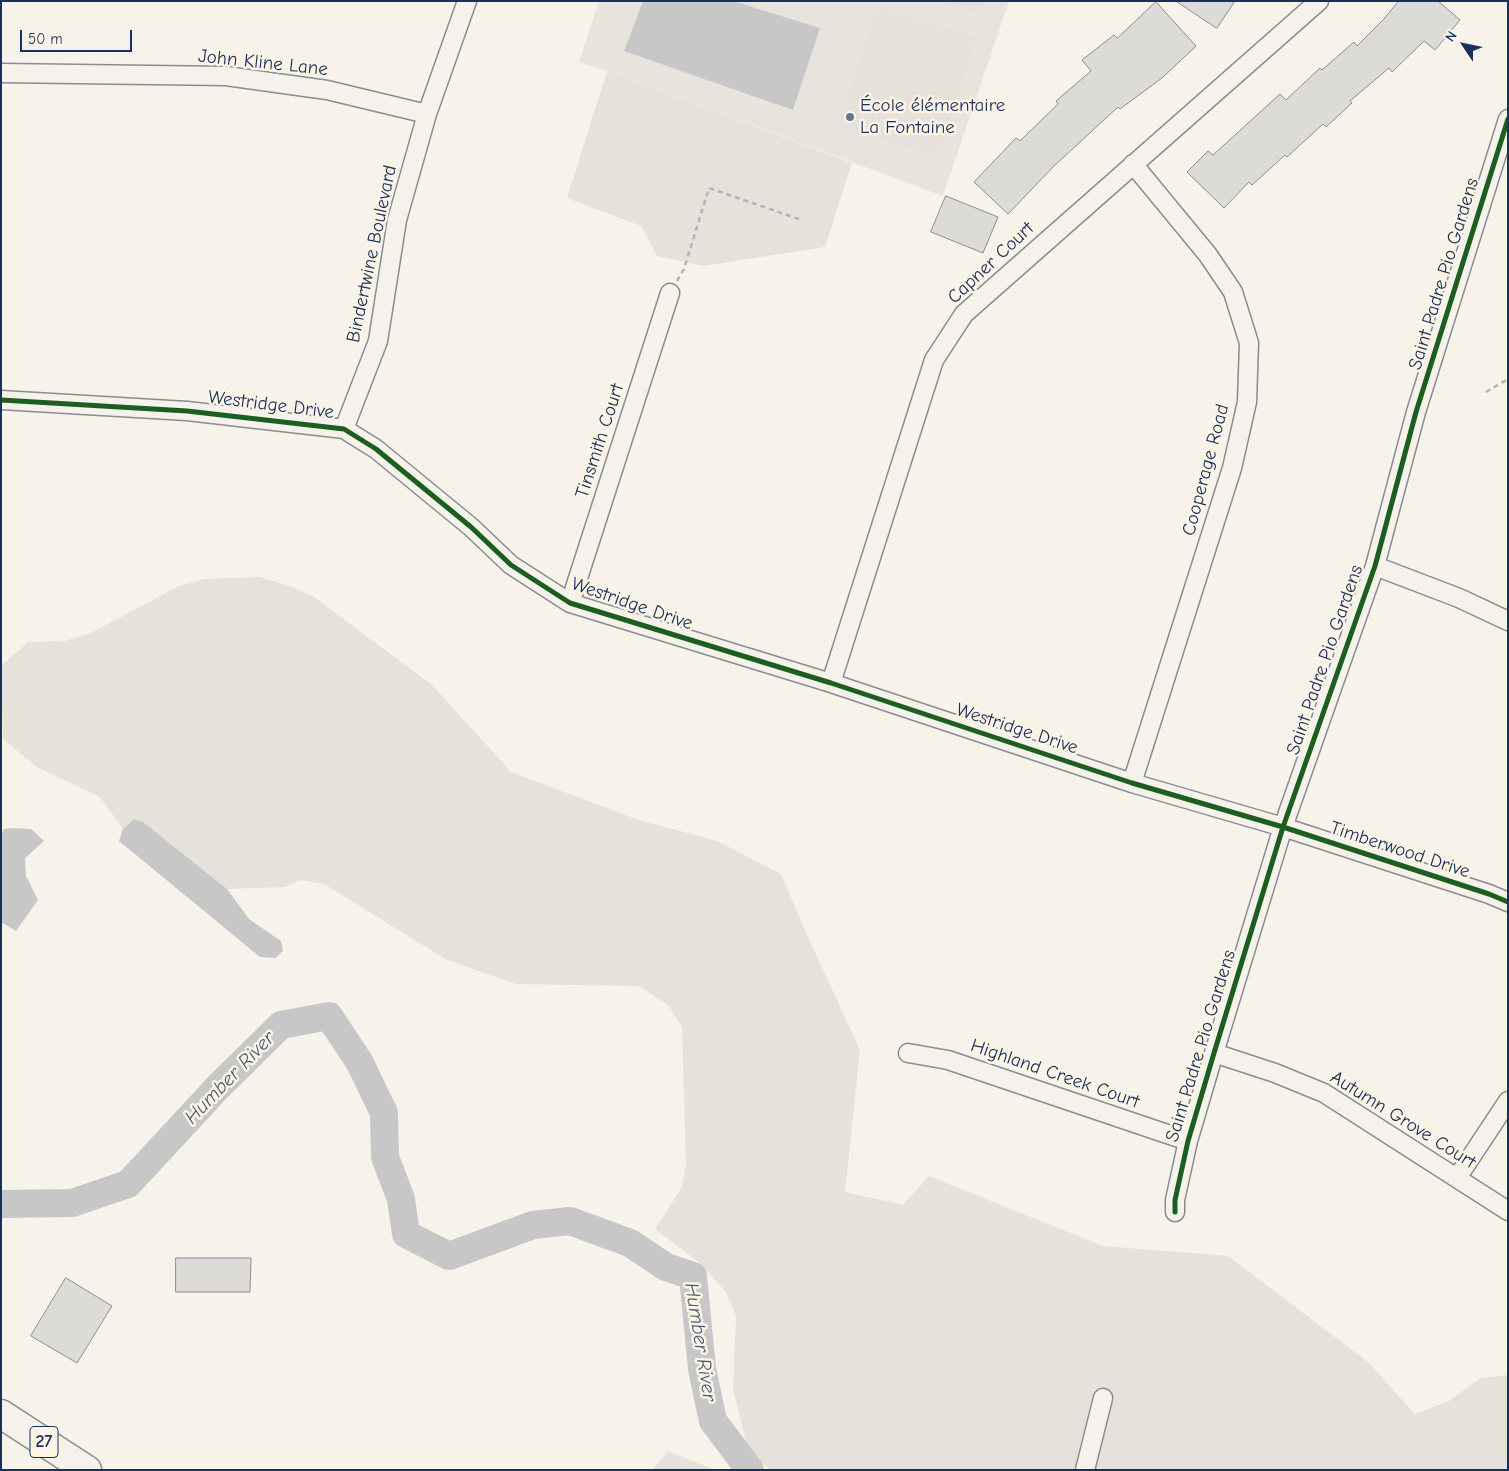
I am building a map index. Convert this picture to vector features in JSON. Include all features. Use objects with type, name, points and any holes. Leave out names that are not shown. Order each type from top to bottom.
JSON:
[{"type":"main road","name":"27","points":[[1,1414],[87,1470]]},
{"type":"street","name":"Bindertwine Boulevard","points":[[344,429],[378,341],[397,220],[427,114],[468,1]]},
{"type":"street","name":"Capner Court","points":[[831,683],[934,360],[964,314],[1319,1]]},
{"type":"street","name":"John Kline Lane","points":[[1,73],[226,76],[327,90],[427,114]]},
{"type":"street","name":"Saint Padre Pio Gardens","points":[[1175,1212],[1175,1200],[1188,1141],[1214,1053],[1283,827],[1375,566],[1416,412],[1508,119]]},
{"type":"street","name":"Cooperage Road","points":[[1132,782],[1232,468],[1247,402],[1249,343],[1233,292],[1208,255],[1133,164]]},
{"type":"street","name":"Tinsmith Court","points":[[570,603],[670,293]]},
{"type":"street","name":"Westridge Drive","points":[[1,400],[188,410],[344,429],[376,449],[471,527],[511,565],[570,603],[831,683],[1132,782],[1283,827]]},
{"type":"street","points":[[1375,566],[1459,598],[1508,621]]},
{"type":"street","name":"Timberwood Drive","points":[[1283,827],[1489,894],[1508,902]]},
{"type":"street","name":"Highland Creek Court","points":[[908,1053],[948,1060],[1188,1141]]},
{"type":"street","name":"Autumn Grove Court","points":[[1214,1053],[1275,1073],[1324,1093],[1508,1212]]},
{"type":"street","points":[[1457,1178],[1508,1102]]},
{"type":"street","points":[[1085,1470],[1103,1398]]},
{"type":"path","points":[[670,293],[684,269],[709,188],[799,219]]},
{"type":"path","points":[[1486,392],[1508,379]]},
{"type":"shaded area","name":"École élémentaire La Fontaine","points":[[599,1],[1009,1],[943,196],[579,62]]},
{"type":"shaded area","points":[[643,1],[733,1],[820,28],[793,110],[624,51]]},
{"type":"shaded area","points":[[937,1],[983,1],[979,15]]},
{"type":"shaded area","points":[[876,6],[976,37],[939,157],[839,127]]},
{"type":"shaded area","points":[[607,71],[852,163],[825,247],[703,266],[657,256],[641,226],[567,198]]},
{"type":"shaded area","points":[[260,577],[292,587],[314,597],[432,685],[511,772],[639,820],[717,841],[781,874],[860,1050],[845,1192],[903,1205],[929,1176],[1103,1246],[1228,1256],[1368,1362],[1415,1414],[1449,1401],[1481,1378],[1508,1375],[1508,1470],[771,1470],[751,1454],[747,1446],[733,1388],[736,1316],[726,1292],[700,1263],[655,1229],[682,1187],[686,1166],[682,1027],[669,1006],[639,986],[516,984],[447,960],[324,884],[300,880],[285,887],[227,889],[143,822],[134,819],[123,829],[100,797],[37,767],[3,739],[1,666],[28,642],[65,641],[91,633],[179,586],[205,579]]},
{"type":"shaded area","points":[[134,819],[143,822],[227,889],[249,919],[281,941],[283,951],[275,958],[260,957],[119,841],[123,829]]},
{"type":"shaded area","points":[[4,829],[31,829],[44,841],[25,858],[26,876],[38,900],[16,931],[1,922],[1,835]]},
{"type":"shaded area","points":[[668,1451],[715,1470],[652,1470]]},
{"type":"building","points":[[1176,1],[1235,1],[1217,28]]},
{"type":"building","points":[[1399,1],[1438,1],[1460,20],[1435,50],[1424,41],[1392,72],[1389,68],[1350,101],[1352,103],[1326,127],[1323,124],[1287,157],[1285,155],[1252,185],[1249,182],[1224,208],[1187,172],[1208,151],[1213,155],[1280,94],[1286,100],[1320,68],[1322,70],[1354,42],[1357,46]]},
{"type":"building","points":[[1156,2],[1196,46],[1162,78],[1120,109],[1118,107],[1054,166],[1008,214],[974,182],[1016,138],[1020,141],[1058,104],[1056,101],[1091,71],[1082,60],[1114,35],[1117,38]]},
{"type":"building","points":[[946,196],[998,217],[983,253],[931,232]]},
{"type":"building","points":[[176,1258],[251,1258],[250,1292],[176,1292]]},
{"type":"building","points":[[66,1278],[112,1306],[77,1363],[31,1336]]},
{"type":"waterway","name":"Humber River","points":[[1,1204],[72,1203],[128,1184],[219,1086],[281,1025],[329,1016],[360,1063],[384,1113],[385,1157],[401,1199],[406,1234],[449,1256],[533,1225],[570,1221],[630,1243],[666,1267],[693,1276],[702,1369],[713,1421],[750,1470]]},
{"type":"cycle path","points":[[1175,1212],[1175,1200],[1188,1141],[1214,1053],[1283,827],[1375,566],[1416,412],[1508,119]]},
{"type":"cycle path","points":[[1,400],[187,411],[344,429],[376,449],[471,527],[511,565],[570,603],[831,683],[1132,783],[1283,827],[1489,894],[1508,902]]},
{"type":"place","name":"École élémentaire La Fontaine","points":[[850,117]]}]
